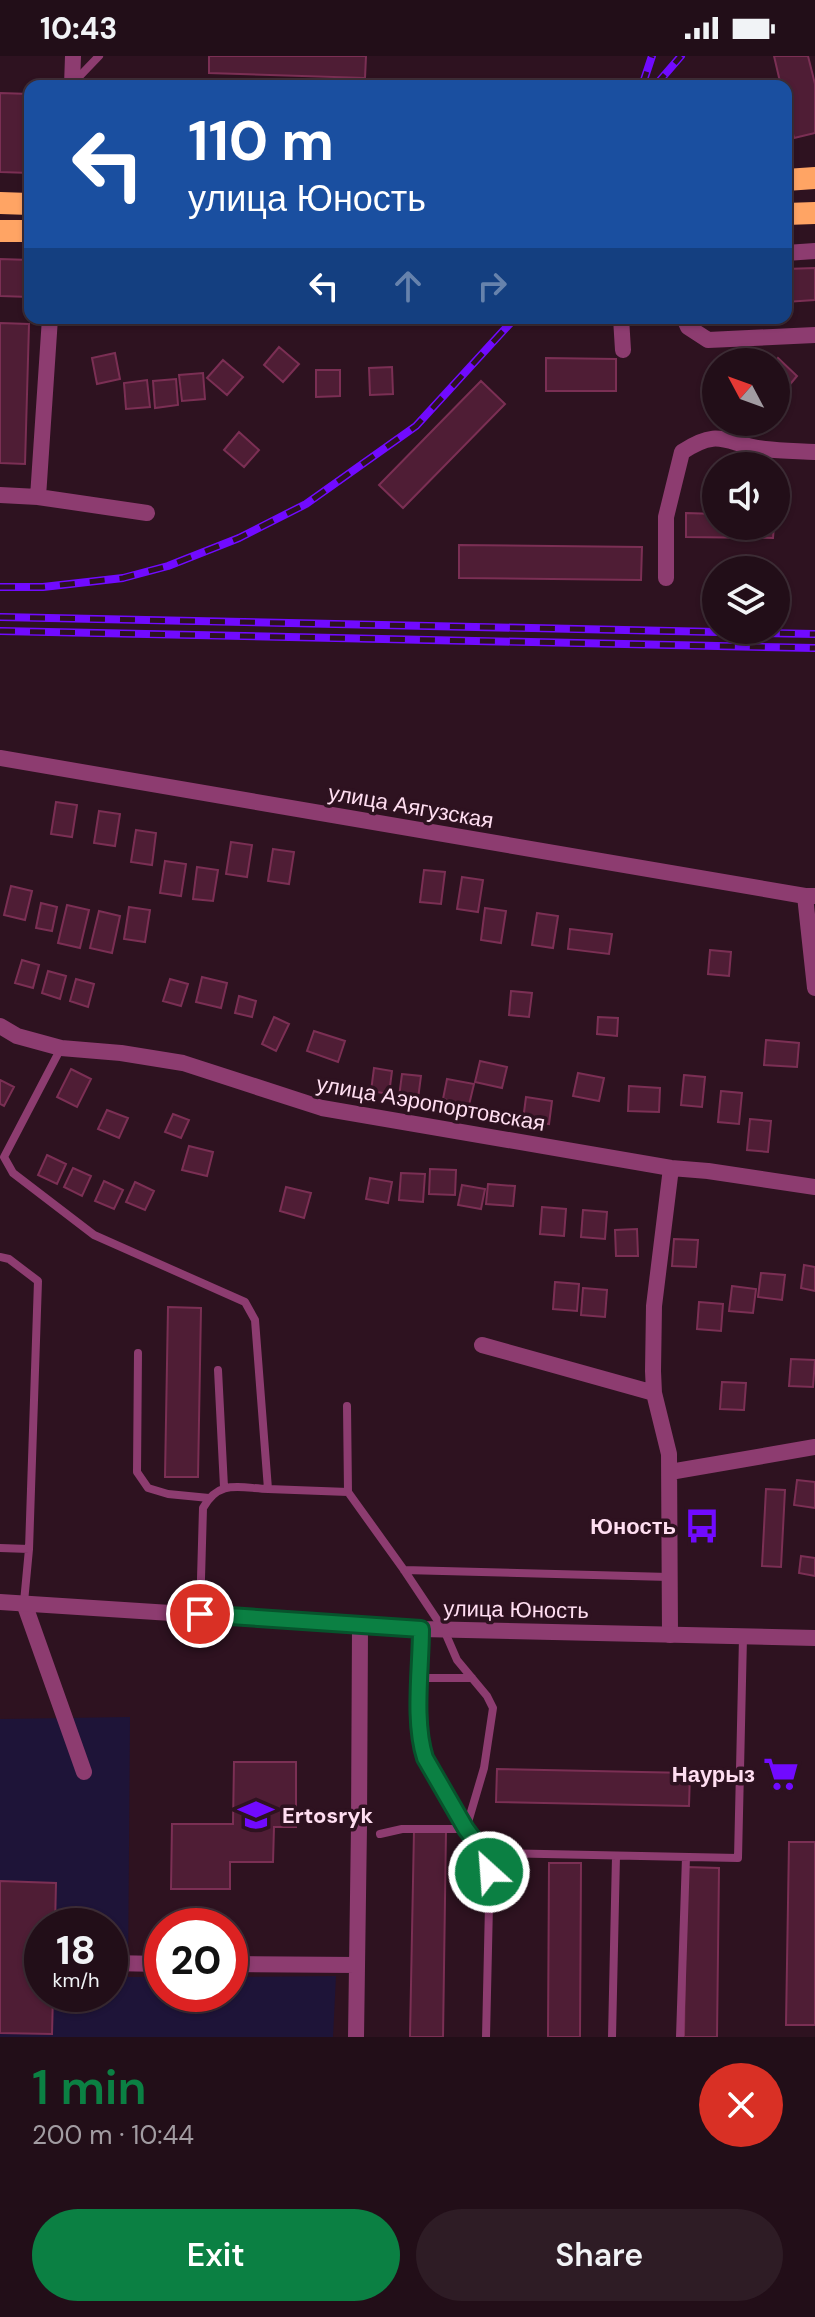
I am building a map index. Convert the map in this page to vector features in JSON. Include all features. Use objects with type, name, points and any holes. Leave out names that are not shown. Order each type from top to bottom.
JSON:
[{"type":"highway","points":[[792,180],[815,178]]},
{"type":"highway","points":[[0,203],[24,204]]},
{"type":"highway","points":[[792,214],[815,213]]},
{"type":"highway","points":[[0,231],[24,231]]},
{"type":"street","points":[[72,80],[73,56]]},
{"type":"street","points":[[792,253],[815,251]]},
{"type":"street","points":[[38,497],[50,324]]},
{"type":"street","points":[[621,324],[623,350]]},
{"type":"street","points":[[687,324],[708,340],[815,335]]},
{"type":"street","points":[[666,578],[666,517],[682,452],[698,441],[712,437],[761,449],[815,452]]},
{"type":"street","points":[[0,495],[38,497],[147,513]]},
{"type":"street","name":"улица Аягузская","points":[[0,758],[810,896]]},
{"type":"street","points":[[810,896],[815,988]]},
{"type":"street","name":"улица Аэропортовская","points":[[0,1026],[17,1036],[61,1048],[183,1063],[322,1108],[671,1168],[815,1187]]},
{"type":"street","points":[[670,1635],[670,1472],[669,1454],[654,1393],[654,1306],[671,1168]]},
{"type":"street","points":[[482,1345],[654,1393]]},
{"type":"street","points":[[670,1472],[815,1447]]},
{"type":"street","name":"улица Юность","points":[[0,1602],[360,1627],[815,1638]]},
{"type":"street","points":[[24,1603],[84,1772]]},
{"type":"street","points":[[356,2037],[360,1627]]},
{"type":"street","points":[[248,1964],[357,1965]]},
{"type":"lane","points":[[77,80],[99,56]]},
{"type":"lane","points":[[61,1048],[4,1157],[13,1173],[94,1235],[245,1302],[255,1320],[268,1489]]},
{"type":"lane","points":[[0,1257],[9,1259],[38,1281],[29,1549],[24,1603]]},
{"type":"lane","points":[[138,1353],[137,1472],[148,1488],[168,1494],[209,1498]]},
{"type":"lane","points":[[218,1370],[224,1487]]},
{"type":"lane","points":[[347,1406],[348,1492],[444,1630],[457,1660],[493,1708],[484,1768],[466,1829]]},
{"type":"lane","points":[[200,1614],[203,1508],[209,1498],[224,1487],[348,1492]]},
{"type":"lane","points":[[0,1548],[29,1549]]},
{"type":"lane","points":[[404,1570],[669,1577]]},
{"type":"lane","points":[[421,1629],[420,1729],[425,1758],[466,1829],[490,1861],[486,2037]]},
{"type":"lane","points":[[498,1853],[738,1858],[743,1637]]},
{"type":"lane","points":[[420,1678],[472,1678]]},
{"type":"lane","points":[[380,1834],[402,1829],[466,1829]]},
{"type":"lane","points":[[612,2037],[616,1856]]},
{"type":"lane","points":[[680,2037],[686,1857]]},
{"type":"shaded area","points":[[130,1717],[128,1977],[144,1977],[144,2012],[248,2012],[248,1977],[336,1976],[333,2037],[0,2037],[0,1719]]},
{"type":"building","points":[[209,56],[366,56],[365,78],[209,73]]},
{"type":"building","points":[[774,56],[808,56],[815,84],[815,133],[794,138],[792,80],[780,80]]},
{"type":"building","points":[[0,93],[24,94],[24,173],[0,172]]},
{"type":"building","points":[[0,259],[24,260],[24,297],[0,296]]},
{"type":"building","points":[[815,268],[815,300],[792,302],[792,269]]},
{"type":"building","points":[[0,323],[29,324],[25,464],[0,463]]},
{"type":"building","points":[[279,347],[299,364],[283,382],[264,365]]},
{"type":"building","points":[[115,353],[120,379],[97,384],[92,358]]},
{"type":"building","points":[[546,358],[616,359],[616,391],[546,391]]},
{"type":"building","points":[[223,360],[243,377],[227,395],[207,378]]},
{"type":"building","points":[[392,367],[393,394],[370,395],[369,368]]},
{"type":"building","points":[[790,369],[797,376],[790,384]]},
{"type":"building","points":[[316,370],[340,370],[340,396],[316,397]]},
{"type":"building","points":[[203,373],[205,399],[182,401],[179,375]]},
{"type":"building","points":[[176,379],[178,405],[155,408],[153,381]]},
{"type":"building","points":[[147,380],[150,407],[126,409],[124,383]]},
{"type":"building","points":[[481,381],[505,404],[403,508],[379,485]]},
{"type":"building","points":[[239,432],[259,450],[244,467],[224,450]]},
{"type":"building","points":[[686,513],[702,514],[702,537],[686,537]]},
{"type":"building","points":[[459,545],[642,547],[641,580],[459,578]]},
{"type":"building","points":[[56,802],[77,805],[72,837],[51,834]]},
{"type":"building","points":[[99,811],[120,814],[115,846],[94,843]]},
{"type":"building","points":[[136,830],[156,833],[152,865],[131,862]]},
{"type":"building","points":[[231,842],[252,845],[247,877],[226,874]]},
{"type":"building","points":[[273,849],[294,852],[289,884],[268,881]]},
{"type":"building","points":[[165,861],[186,864],[181,896],[160,893]]},
{"type":"building","points":[[197,867],[218,870],[213,901],[193,899]]},
{"type":"building","points":[[424,870],[445,872],[441,904],[420,902]]},
{"type":"building","points":[[462,877],[483,880],[478,912],[457,909]]},
{"type":"building","points":[[11,886],[32,891],[25,920],[4,915]]},
{"type":"building","points":[[41,903],[57,907],[52,931],[36,928]]},
{"type":"building","points":[[67,905],[89,910],[80,948],[58,943]]},
{"type":"building","points":[[129,907],[150,910],[145,942],[124,939]]},
{"type":"building","points":[[485,908],[506,911],[501,943],[481,940]]},
{"type":"building","points":[[99,911],[120,916],[112,953],[90,948]]},
{"type":"building","points":[[537,913],[558,916],[553,948],[532,945]]},
{"type":"building","points":[[570,929],[612,934],[609,954],[568,949]]},
{"type":"building","points":[[710,950],[731,952],[729,976],[708,974]]},
{"type":"building","points":[[22,960],[39,965],[33,988],[15,983]]},
{"type":"building","points":[[48,971],[66,976],[60,999],[42,993]]},
{"type":"building","points":[[202,977],[227,983],[221,1008],[196,1002]]},
{"type":"building","points":[[76,979],[94,984],[88,1007],[70,1001]]},
{"type":"building","points":[[170,979],[188,984],[181,1006],[163,1001]]},
{"type":"building","points":[[511,991],[532,993],[529,1017],[509,1015]]},
{"type":"building","points":[[239,996],[256,1001],[252,1017],[235,1013]]},
{"type":"building","points":[[274,1017],[289,1024],[276,1051],[262,1044]]},
{"type":"building","points":[[598,1017],[618,1018],[617,1036],[597,1034]]},
{"type":"building","points":[[314,1031],[345,1041],[338,1062],[307,1051]]},
{"type":"building","points":[[766,1040],[799,1043],[797,1067],[764,1065]]},
{"type":"building","points":[[480,1061],[507,1067],[502,1088],[475,1082]]},
{"type":"building","points":[[374,1068],[392,1071],[389,1094],[371,1091]]},
{"type":"building","points":[[71,1069],[91,1079],[77,1107],[57,1097]]},
{"type":"building","points":[[578,1073],[604,1078],[599,1101],[573,1096]]},
{"type":"building","points":[[402,1074],[421,1076],[418,1099],[399,1097]]},
{"type":"building","points":[[684,1075],[705,1077],[702,1107],[681,1105]]},
{"type":"building","points":[[447,1079],[474,1084],[469,1105],[443,1099]]},
{"type":"building","points":[[0,1080],[14,1087],[4,1106],[0,1104]]},
{"type":"building","points":[[629,1086],[660,1088],[659,1112],[628,1111]]},
{"type":"building","points":[[721,1091],[742,1093],[739,1124],[718,1122]]},
{"type":"building","points":[[526,1097],[552,1101],[549,1124],[523,1120]]},
{"type":"building","points":[[107,1110],[128,1118],[119,1138],[98,1129]]},
{"type":"building","points":[[173,1114],[189,1120],[181,1138],[165,1132]]},
{"type":"building","points":[[750,1119],[771,1121],[768,1152],[747,1150]]},
{"type":"building","points":[[189,1146],[213,1152],[207,1176],[182,1170]]},
{"type":"building","points":[[47,1155],[66,1164],[57,1184],[38,1175]]},
{"type":"building","points":[[73,1168],[91,1176],[82,1196],[64,1187]]},
{"type":"building","points":[[430,1169],[456,1170],[455,1195],[429,1194]]},
{"type":"building","points":[[401,1173],[425,1174],[423,1202],[399,1200]]},
{"type":"building","points":[[370,1178],[392,1182],[388,1203],[366,1199]]},
{"type":"building","points":[[104,1181],[123,1190],[114,1209],[95,1201]]},
{"type":"building","points":[[135,1182],[154,1191],[145,1210],[126,1202]]},
{"type":"building","points":[[488,1184],[515,1186],[513,1206],[486,1204]]},
{"type":"building","points":[[462,1185],[485,1189],[481,1209],[458,1205]]},
{"type":"building","points":[[286,1187],[311,1193],[304,1218],[280,1211]]},
{"type":"building","points":[[542,1207],[566,1209],[564,1236],[540,1234]]},
{"type":"building","points":[[583,1210],[607,1212],[605,1239],[581,1237]]},
{"type":"building","points":[[637,1229],[638,1256],[616,1256],[615,1230]]},
{"type":"building","points":[[674,1239],[698,1240],[696,1267],[672,1266]]},
{"type":"building","points":[[804,1265],[815,1267],[815,1291],[801,1288]]},
{"type":"building","points":[[761,1273],[785,1275],[782,1300],[758,1297]]},
{"type":"building","points":[[555,1282],[579,1284],[577,1311],[553,1309]]},
{"type":"building","points":[[732,1286],[756,1289],[753,1313],[729,1311]]},
{"type":"building","points":[[583,1288],[607,1290],[605,1317],[581,1315]]},
{"type":"building","points":[[699,1302],[723,1304],[721,1331],[697,1329]]},
{"type":"building","points":[[168,1307],[201,1308],[198,1477],[165,1477]]},
{"type":"building","points":[[791,1359],[815,1360],[813,1387],[789,1386]]},
{"type":"building","points":[[722,1382],[746,1383],[744,1410],[720,1409]]},
{"type":"building","points":[[797,1480],[815,1482],[815,1508],[794,1505]]},
{"type":"building","points":[[766,1489],[785,1490],[781,1567],[762,1566]]},
{"type":"building","points":[[801,1556],[815,1558],[815,1576],[799,1573]]},
{"type":"building","points":[[234,1762],[296,1762],[296,1827],[274,1827],[273,1862],[230,1862],[230,1889],[171,1889],[172,1824],[233,1824]]},
{"type":"building","points":[[497,1769],[690,1773],[689,1806],[496,1802]]},
{"type":"building","points":[[414,1830],[446,1830],[443,2037],[410,2037]]},
{"type":"building","points":[[789,1842],[815,1842],[815,2025],[786,2025]]},
{"type":"building","points":[[549,1863],[581,1863],[580,2037],[548,2037]]},
{"type":"building","points":[[686,1867],[719,1868],[717,2037],[684,2037]]},
{"type":"building","points":[[0,1881],[56,1883],[55,1908],[24,1908],[24,2012],[53,2012],[52,2034],[0,2033]]},
{"type":"railway","points":[[644,80],[652,56]]},
{"type":"railway","points":[[660,80],[681,56]]},
{"type":"railway","points":[[0,587],[43,587],[123,578],[168,566],[239,538],[306,504],[416,426],[510,324]]},
{"type":"railway","points":[[0,617],[815,634]]},
{"type":"railway","points":[[0,631],[815,648]]},
{"type":"place","name":"Юность","points":[[702,1526]]},
{"type":"place","name":"Наурыз","points":[[781,1774]]},
{"type":"place","name":"Ertosryk","points":[[256,1815]]},
{"type":"route","points":[[200,1614],[421,1629],[420,1729],[425,1758],[466,1829],[490,1861],[489,1872]]}]
